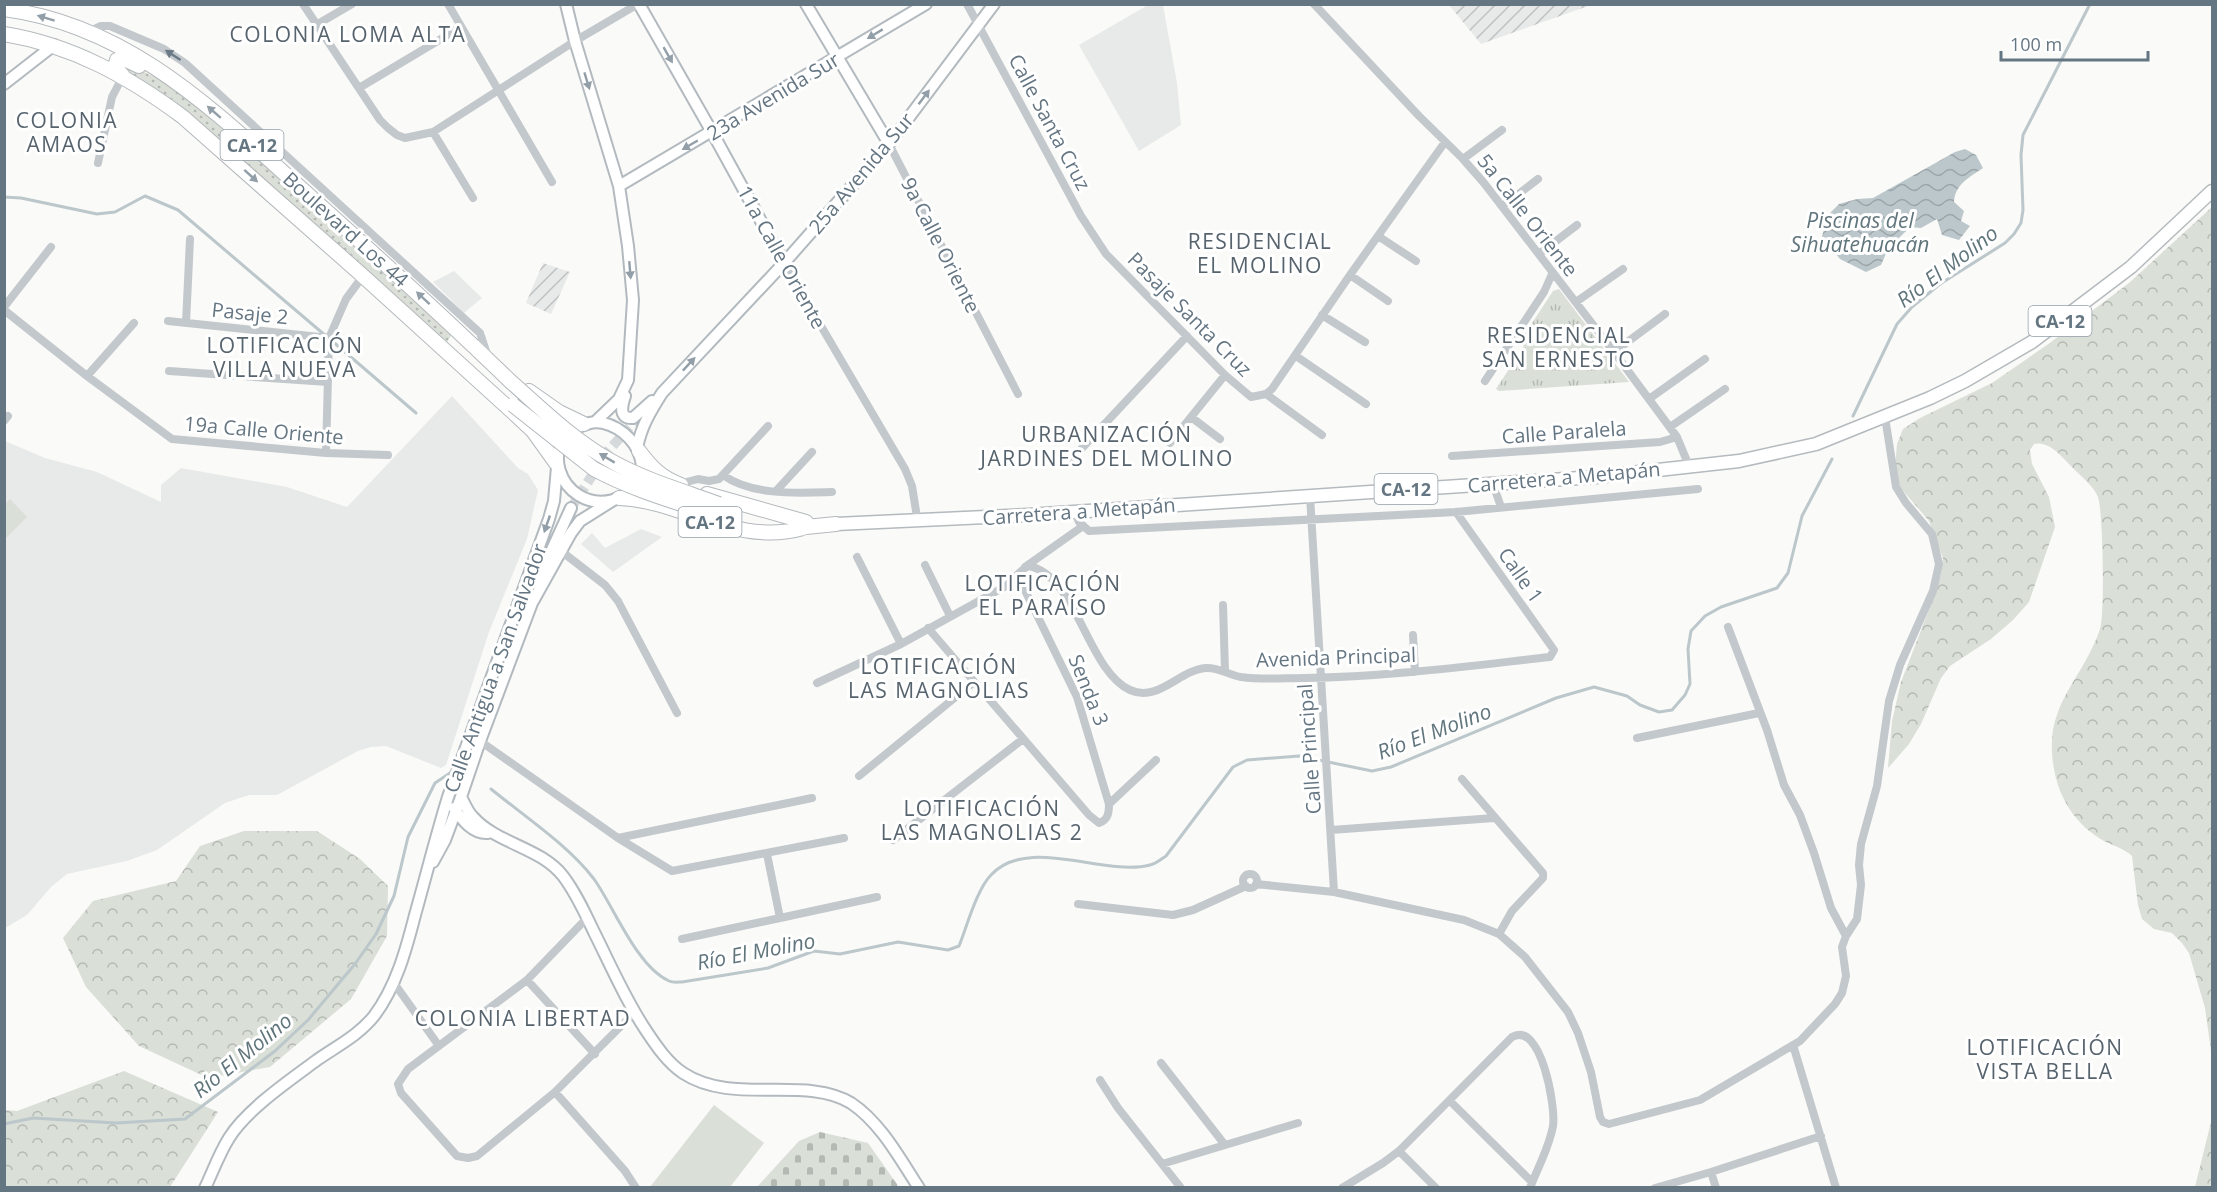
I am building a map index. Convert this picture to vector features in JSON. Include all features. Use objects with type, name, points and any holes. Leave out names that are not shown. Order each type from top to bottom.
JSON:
[{"type":"highway","name":"Boulevard Los 44","points":[[4,9],[24,8],[88,32],[112,42],[177,81],[362,243],[466,338]]},
{"type":"highway","name":"Boulevard Los 44","points":[[4,34],[57,46],[109,68],[152,94],[183,117],[433,338]]},
{"type":"highway","points":[[57,46],[74,46],[106,58],[114,52],[112,42]]},
{"type":"highway","points":[[123,76],[115,66],[117,60],[122,59],[163,79],[177,81]]},
{"type":"highway","points":[[433,338],[594,469],[627,486],[805,525],[836,524]]},
{"type":"highway","name":"CA-12","points":[[433,338],[533,431],[557,465]]},
{"type":"highway","points":[[466,338],[553,419],[609,460],[715,505]]},
{"type":"highway","name":"CA-12","points":[[466,338],[537,398],[566,417],[589,423]]},
{"type":"highway","name":"CA-12","points":[[638,450],[657,472],[715,505]]},
{"type":"highway","name":"CA-12","points":[[617,499],[645,502],[721,526],[752,531],[794,531],[805,525]]},
{"type":"highway","points":[[701,519],[715,505]]},
{"type":"main road","points":[[566,4],[619,186],[628,246],[633,300],[630,372],[621,408],[624,417],[633,418],[665,390]]},
{"type":"main road","name":"11a Calle Oriente","points":[[638,4],[784,263]]},
{"type":"main road","name":"9a Calle Oriente","points":[[806,4],[889,144]]},
{"type":"main road","name":"23a Avenida Sur","points":[[619,186],[926,4]]},
{"type":"main road","name":"25a Avenida Sur","points":[[638,450],[644,422],[665,390],[784,263],[889,144],[994,4]]},
{"type":"main road","points":[[4,84],[57,46]]},
{"type":"main road","name":"Carretera a Metapán","points":[[836,524],[890,522],[918,516],[1075,512],[1595,477],[1739,461],[1816,444],[1885,417],[1965,381],[2032,342],[2131,267],[2212,191]]},
{"type":"main road","points":[[589,423],[604,422],[617,429],[630,438],[638,450],[642,464],[640,478],[630,491],[617,499],[599,502],[583,497],[568,486],[557,465],[558,450],[564,439],[589,423],[623,395],[630,372]]},
{"type":"main road","points":[[636,420],[665,390]]},
{"type":"main road","name":"Calle Antigua a San Salvador","points":[[205,1188],[230,1137],[256,1108],[364,1026],[375,1015],[394,983],[430,868],[436,835],[448,797],[549,519],[554,501],[557,465]]},
{"type":"main road","name":"Calle Antigua a San Salvador","points":[[430,868],[442,847],[456,811],[532,603],[580,521],[617,499]]},
{"type":"main road","points":[[532,603],[534,589],[571,508]]},
{"type":"main road","points":[[448,797],[464,822],[472,828],[483,833],[498,834]]},
{"type":"main road","points":[[461,797],[474,818],[498,834],[530,850],[562,874],[588,918],[634,1013],[660,1051],[674,1066],[693,1079],[726,1089],[819,1093],[840,1098],[851,1104],[879,1130],[920,1188]]},
{"type":"street","points":[[303,4],[380,120],[398,135],[412,137],[433,132],[575,41],[638,4]]},
{"type":"street","points":[[316,25],[352,4]]},
{"type":"street","points":[[448,4],[552,182]]},
{"type":"street","name":"Calle Santa Cruz","points":[[967,4],[1081,216],[1106,254]]},
{"type":"street","name":"5a Calle Oriente","points":[[1314,4],[1463,159],[1503,206],[1677,437],[1689,466]]},
{"type":"street","points":[[88,32],[101,26],[110,26],[164,49],[185,63],[480,333],[487,354]]},
{"type":"street","points":[[360,88],[461,27]]},
{"type":"street","points":[[98,163],[112,97],[123,76]]},
{"type":"street","points":[[1463,159],[1502,130]]},
{"type":"street","points":[[433,132],[473,198]]},
{"type":"street","points":[[1322,435],[1266,394],[1296,356],[1322,315],[1445,142]]},
{"type":"street","name":"9a Calle Oriente","points":[[889,144],[1018,394]]},
{"type":"street","points":[[1503,206],[1538,179]]},
{"type":"street","points":[[1539,254],[1577,225]]},
{"type":"street","points":[[1378,236],[1416,261]]},
{"type":"street","points":[[186,322],[190,238]]},
{"type":"street","points":[[4,309],[51,247]]},
{"type":"street","name":"Pasaje Santa Cruz","points":[[1106,254],[1224,375],[1251,397],[1266,394]]},
{"type":"street","name":"11a Calle Oriente","points":[[784,263],[904,469],[912,486],[918,516]]},
{"type":"street","points":[[1576,302],[1623,269]]},
{"type":"street","points":[[1485,381],[1544,292],[1552,274]]},
{"type":"street","points":[[1350,275],[1388,301]]},
{"type":"street","points":[[326,453],[328,338],[346,299],[363,276]]},
{"type":"street","name":"19a Calle Oriente","points":[[4,309],[87,376],[172,439],[326,453],[388,455]]},
{"type":"street","points":[[1614,352],[1665,314]]},
{"type":"street","points":[[1322,315],[1365,342]]},
{"type":"street","name":"Pasaje 2","points":[[168,321],[328,338]]},
{"type":"street","points":[[87,376],[134,323]]},
{"type":"street","points":[[1070,461],[1187,336]]},
{"type":"street","points":[[1296,356],[1366,404]]},
{"type":"street","points":[[1649,399],[1705,359]]},
{"type":"street","points":[[169,371],[328,382]]},
{"type":"street","points":[[1170,443],[1224,375]]},
{"type":"street","points":[[1670,428],[1725,389]]},
{"type":"street","points":[[1191,417],[1220,439]]},
{"type":"street","points":[[1256,884],[1256,878],[1248,874],[1243,881],[1246,886],[1252,888],[1256,884],[1334,892],[1464,920],[1499,934],[1525,957],[1568,1012],[1578,1033],[1591,1072],[1599,1117],[1603,1122],[1609,1124],[1700,1100],[1793,1046],[1809,1033],[1842,993],[1846,976],[1842,947],[1857,919],[1861,885],[1859,865],[1861,844],[1878,783],[1889,701],[1900,665],[1933,591],[1939,564],[1932,534],[1896,487],[1885,417]]},
{"type":"street","points":[[679,484],[698,479],[714,480],[723,475],[768,426]]},
{"type":"street","name":"Calle Paralela","points":[[1452,456],[1660,442],[1677,437]]},
{"type":"street","points":[[776,491],[812,452]]},
{"type":"street","points":[[723,475],[738,484],[776,491],[832,492]]},
{"type":"street","points":[[1493,484],[1501,507]]},
{"type":"street","points":[[1075,512],[1083,526],[1089,531],[1456,512],[1698,489]]},
{"type":"street","name":"Calle Principal","points":[[1310,496],[1334,892]]},
{"type":"street","name":"Calle 1","points":[[1456,512],[1554,650],[1550,657]]},
{"type":"street","points":[[817,683],[901,644],[1006,586],[1027,567],[1083,526]]},
{"type":"street","points":[[561,551],[605,585],[618,601],[677,713]]},
{"type":"street","points":[[857,557],[901,644]]},
{"type":"street","points":[[925,565],[950,616]]},
{"type":"street","name":"Avenida Principal","points":[[1027,567],[1047,575],[1058,586],[1109,671],[1127,688],[1141,694],[1150,693],[1200,669],[1212,668],[1252,678],[1321,678],[1415,672],[1550,657]]},
{"type":"street","name":"Senda 3","points":[[1018,576],[1077,697],[1109,804]]},
{"type":"street","points":[[1223,605],[1225,671]]},
{"type":"street","points":[[1728,627],[1767,730],[1784,785],[1800,815],[1831,908],[1846,936]]},
{"type":"street","points":[[928,628],[1093,819],[1099,823],[1107,818],[1109,804],[1156,760]]},
{"type":"street","points":[[1413,636],[1415,672]]},
{"type":"street","points":[[859,776],[974,681]]},
{"type":"street","points":[[1636,738],[1759,713]]},
{"type":"street","points":[[893,840],[1023,739]]},
{"type":"street","points":[[480,741],[618,838],[672,871],[844,838]]},
{"type":"street","points":[[1462,779],[1543,876],[1512,911],[1499,934]]},
{"type":"street","points":[[618,838],[812,798]]},
{"type":"street","points":[[1331,830],[1494,818]]},
{"type":"street","points":[[767,854],[780,918]]},
{"type":"street","points":[[1078,904],[1173,915],[1193,910],[1246,886]]},
{"type":"street","points":[[682,939],[878,897]]},
{"type":"street","points":[[588,918],[527,980],[408,1069],[398,1084],[401,1093],[457,1156],[468,1158],[477,1156],[555,1092],[634,1013]]},
{"type":"street","points":[[527,980],[594,1054]]},
{"type":"street","points":[[394,983],[440,1046]]},
{"type":"street","points":[[1342,1188],[1399,1151],[1512,1036],[1518,1034],[1524,1034],[1533,1041],[1552,1094],[1554,1109],[1548,1145],[1531,1185],[1450,1101]]},
{"type":"street","points":[[1793,1046],[1836,1188]]},
{"type":"street","points":[[1161,1063],[1225,1145]]},
{"type":"street","points":[[1100,1080],[1118,1108],[1181,1188]]},
{"type":"street","points":[[555,1092],[625,1171],[636,1188]]},
{"type":"street","points":[[1161,1164],[1298,1123]]},
{"type":"street","points":[[1655,1188],[1821,1136]]},
{"type":"street","points":[[1399,1151],[1436,1188]]},
{"type":"street","points":[[1711,1172],[1716,1188]]},
{"type":"shaded area","points":[[1148,5],[1163,5],[1177,83],[1181,125],[1139,151],[1079,45]]},
{"type":"shaded area","points":[[1449,5],[1591,5],[1481,44]]},
{"type":"shaded area","points":[[543,263],[570,272],[551,314],[526,303]]},
{"type":"shaded area","points":[[454,271],[482,298],[464,313],[433,282]]},
{"type":"shaded area","points":[[452,396],[518,468],[528,474],[538,490],[527,539],[489,632],[446,765],[441,768],[386,746],[358,751],[277,795],[249,795],[225,803],[157,850],[127,861],[67,874],[51,887],[27,915],[5,928],[5,441],[45,458],[97,472],[161,502],[161,485],[181,468],[287,487],[347,507]]},
{"type":"shaded area","points":[[641,529],[662,537],[613,572],[581,544],[592,533],[605,548]]},
{"type":"green space","points":[[126,63],[165,82],[215,119],[452,334],[447,342],[223,147],[125,72],[122,64]]},
{"type":"green space","points":[[2212,207],[2212,1058],[2205,1008],[2189,953],[2172,933],[2154,929],[2142,919],[2132,856],[2094,835],[2078,820],[2065,801],[2056,780],[2052,747],[2054,728],[2066,695],[2084,664],[2100,629],[2103,563],[2098,497],[2086,481],[2059,454],[2045,444],[2034,444],[2030,450],[2032,464],[2049,497],[2055,527],[2029,602],[1991,639],[1950,666],[1941,678],[1921,724],[1909,744],[1888,768],[1892,721],[1901,682],[1932,602],[1941,574],[1943,558],[1929,521],[1899,486],[1895,469],[1897,444],[1903,429],[1920,418],[1992,383],[2047,345],[2129,283]]},
{"type":"green space","points":[[1559,289],[1629,382],[1499,391],[1496,389],[1524,346],[1519,343],[1553,291]]},
{"type":"green space","points":[[10,499],[27,517],[5,539],[5,504]]},
{"type":"green space","points":[[244,831],[317,831],[360,859],[388,886],[387,936],[351,999],[270,1067],[208,1078],[139,1046],[86,987],[63,938],[93,901],[176,881],[200,846]]},
{"type":"green space","points":[[124,1071],[218,1112],[170,1187],[5,1187],[5,1110],[17,1111]]},
{"type":"green space","points":[[714,1105],[764,1143],[730,1187],[650,1187]]},
{"type":"green space","points":[[2212,1118],[2212,1187],[2195,1187]]},
{"type":"green space","points":[[820,1132],[868,1143],[899,1187],[757,1187],[799,1141]]},
{"type":"water","name":"Piscinas del Sihuatehuacán","points":[[1965,149],[1976,155],[1983,168],[1960,186],[1955,196],[1954,202],[1964,211],[1961,221],[1970,226],[1959,240],[1942,235],[1937,219],[1921,228],[1910,227],[1888,249],[1881,265],[1866,272],[1840,259],[1822,236],[1829,214],[1839,204],[1873,198],[1955,152]]},
{"type":"waterway","name":"Río El Molino","points":[[1853,416],[1897,324],[1912,307],[1940,284],[2005,243],[2021,223],[2023,135],[2090,4]]},
{"type":"waterway","points":[[4,197],[21,198],[97,214],[115,212],[145,196],[178,210],[326,336]]},
{"type":"waterway","points":[[331,340],[416,413]]},
{"type":"waterway","name":"Río El Molino","points":[[491,789],[572,854],[594,879],[636,950],[657,974],[671,982],[768,968],[814,951],[840,954],[898,942],[948,950],[959,946],[986,881],[1007,864],[1025,858],[1045,857],[1111,866],[1131,867],[1154,864],[1166,856],[1233,767],[1247,760],[1299,756],[1372,771],[1391,767],[1556,698],[1594,687],[1627,696],[1640,705],[1659,712],[1672,710],[1685,695],[1690,684],[1688,649],[1691,631],[1705,616],[1721,607],[1777,588],[1788,573],[1802,516],[1832,459]]},
{"type":"waterway","name":"Río El Molino","points":[[4,1124],[33,1118],[116,1123],[185,1119],[275,1051],[308,1020],[355,964],[376,934],[394,896],[408,837],[435,783],[453,771]]},
{"type":"tunnel","points":[[571,508],[608,451],[636,420]]},
{"type":"district","name":"COLONIA LOMA ALTA","points":[[348,34]]},
{"type":"district","name":"COLONIA AMAOS","points":[[67,132]]},
{"type":"district","name":"RESIDENCIAL EL MOLINO","points":[[1260,253]]},
{"type":"district","name":"RESIDENCIAL SAN ERNESTO","points":[[1559,347]]},
{"type":"district","name":"LOTIFICACIÓN VILLA NUEVA","points":[[285,357]]},
{"type":"district","name":"URBANIZACIÓN JARDINES DEL MOLINO","points":[[1107,446]]},
{"type":"district","name":"LOTIFICACIÓN EL PARAÍSO","points":[[1043,595]]},
{"type":"district","name":"LOTIFICACIÓN LAS MAGNOLIAS","points":[[939,678]]},
{"type":"district","name":"LOTIFICACIÓN LAS MAGNOLIAS 2","points":[[982,820]]},
{"type":"district","name":"COLONIA LIBERTAD","points":[[523,1018]]},
{"type":"district","name":"LOTIFICACIÓN VISTA BELLA","points":[[2045,1059]]}]
